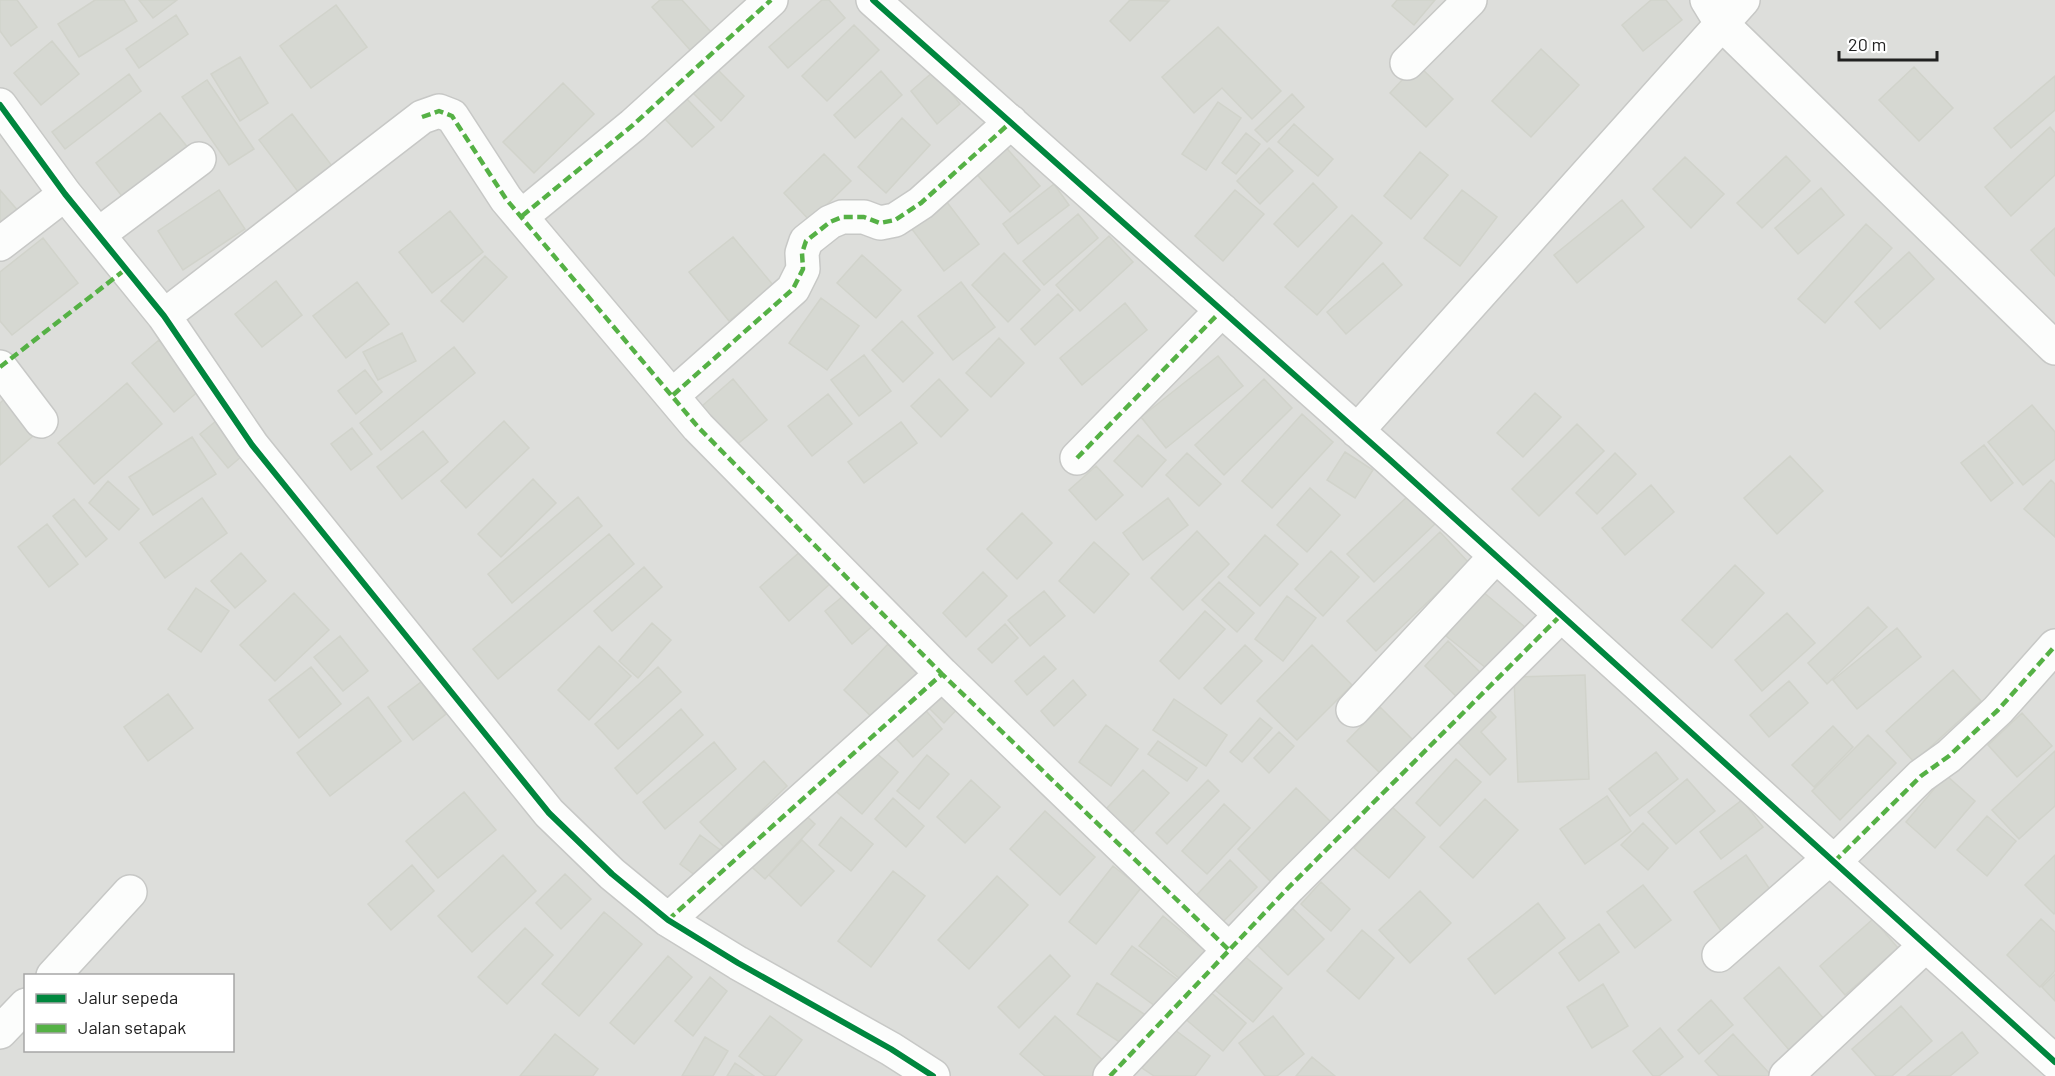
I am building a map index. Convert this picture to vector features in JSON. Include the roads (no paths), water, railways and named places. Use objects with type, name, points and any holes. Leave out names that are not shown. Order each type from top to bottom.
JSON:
[{"type":"street","points":[[522,216],[633,125],[771,0]]},
{"type":"street","points":[[873,0],[1357,431],[1926,945],[2052,1054]]},
{"type":"street","points":[[1407,63],[1470,0]]},
{"type":"street","points":[[1357,431],[1724,8],[2055,348]]},
{"type":"street","points":[[0,105],[65,194],[164,316],[252,445],[549,813],[612,874],[668,920],[738,963],[891,1049],[933,1076]]},
{"type":"street","points":[[164,316],[390,139],[422,117],[438,111],[452,116],[506,199],[674,395],[698,427],[942,674],[1228,950]]},
{"type":"street","points":[[674,395],[793,289],[803,269],[806,241],[830,222],[842,217],[864,217],[880,223],[895,220],[921,203],[1011,122]]},
{"type":"street","points":[[99,234],[199,159]]},
{"type":"street","points":[[0,244],[65,194]]},
{"type":"street","points":[[1077,458],[1222,310]]},
{"type":"street","points":[[0,367],[41,421]]},
{"type":"street","points":[[1353,710],[1496,556]]},
{"type":"street","points":[[1110,1076],[1228,950],[1561,615]]},
{"type":"street","points":[[1719,955],[1832,860],[1921,776],[1949,756],[1998,710],[2055,646]]},
{"type":"street","points":[[668,920],[942,674]]},
{"type":"street","points":[[54,974],[130,892]]},
{"type":"street","points":[[1786,1076],[1926,945]]},
{"type":"street","points":[[0,1032],[24,1007]]}]
